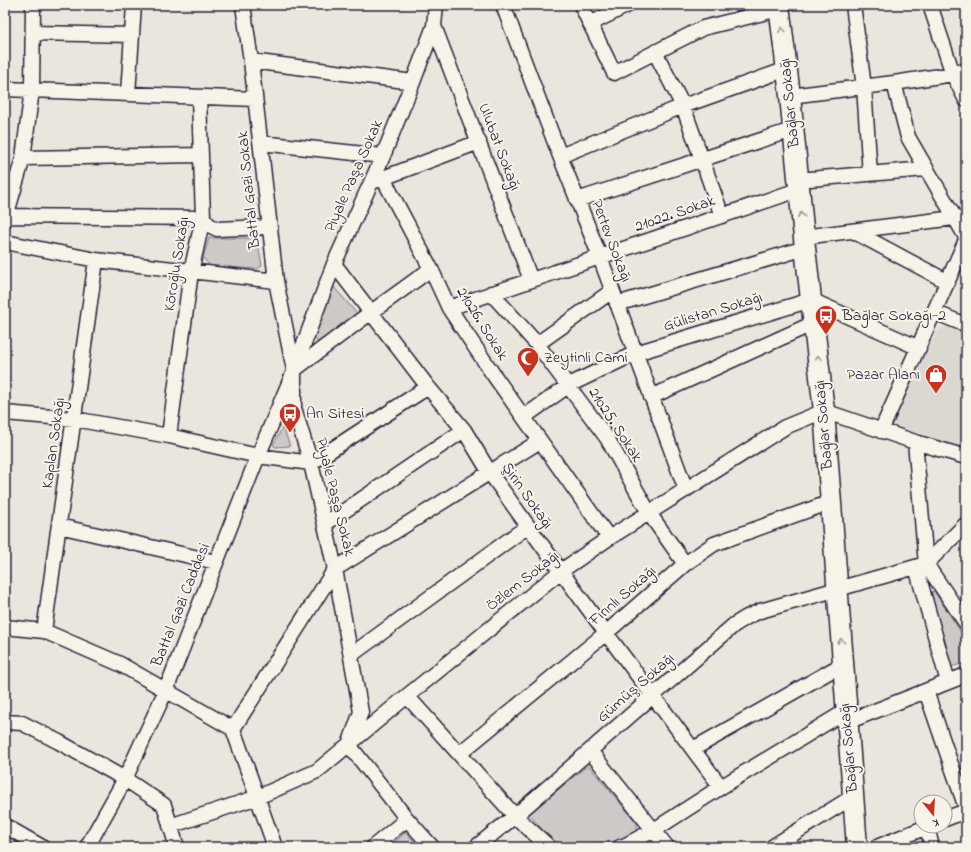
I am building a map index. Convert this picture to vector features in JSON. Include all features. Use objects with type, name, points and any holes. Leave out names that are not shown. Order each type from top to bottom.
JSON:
[{"type":"main road","name":"Bağlar Sokağı","points":[[779,7],[824,411],[857,847]]},
{"type":"street","points":[[33,5],[32,90],[23,158],[9,191],[6,218],[203,218],[209,225],[217,229],[270,227]]},
{"type":"street","points":[[128,94],[134,5]]},
{"type":"street","name":"Battal Gazi Sokak","points":[[243,5],[256,99],[276,281],[294,370]]},
{"type":"street","name":"Piyale Paşa Sokak","points":[[348,745],[361,712],[335,569],[311,463],[294,408],[294,370],[334,264],[377,181],[384,156],[434,26],[436,5]]},
{"type":"street","name":"Pertev Sokağı","points":[[503,5],[600,257],[686,490]]},
{"type":"street","points":[[581,5],[614,73],[703,28],[779,7]]},
{"type":"street","points":[[590,24],[628,5]]},
{"type":"street","points":[[853,5],[864,87],[870,174]]},
{"type":"street","points":[[930,5],[959,72],[966,100]]},
{"type":"street","name":"Ulubat Sokağı","points":[[434,26],[531,280]]},
{"type":"street","points":[[33,33],[132,35]]},
{"type":"street","points":[[655,52],[683,106],[722,216]]},
{"type":"street","points":[[251,61],[413,82]]},
{"type":"street","points":[[560,156],[683,106],[787,69]]},
{"type":"street","points":[[790,96],[894,83],[959,72]]},
{"type":"street","points":[[882,431],[934,312],[948,282],[963,257],[966,239],[908,137],[894,83]]},
{"type":"street","points":[[5,89],[256,99]]},
{"type":"street","name":"Köroğlu Sokağı","points":[[169,436],[191,272],[203,218],[199,97]]},
{"type":"street","points":[[577,200],[792,130]]},
{"type":"street","points":[[377,181],[479,142]]},
{"type":"street","points":[[261,143],[384,156]]},
{"type":"street","points":[[23,158],[201,155]]},
{"type":"street","name":"21022. Sokak","points":[[449,308],[722,216],[798,185],[870,174],[926,169]]},
{"type":"street","name":"21026. Sokak","points":[[377,181],[431,269],[449,308],[493,374],[608,538]]},
{"type":"street","points":[[617,304],[804,242],[853,231],[954,218]]},
{"type":"street","points":[[853,231],[948,282]]},
{"type":"street","points":[[5,242],[96,260],[276,281]]},
{"type":"street","name":"Kaplan Sokağı","points":[[44,631],[96,260]]},
{"type":"street","name":"Şirin Sokağı","points":[[334,264],[370,313],[464,430],[490,473],[528,526],[721,787]]},
{"type":"street","points":[[294,370],[431,269]]},
{"type":"street","points":[[537,344],[612,291]]},
{"type":"street","name":"21025. Sokak","points":[[492,294],[537,344],[569,385],[607,438],[649,512],[686,564]]},
{"type":"street","points":[[811,300],[919,348]]},
{"type":"street","name":"Gülistan Sokağı","points":[[524,417],[569,385],[636,354],[811,300]]},
{"type":"street","points":[[934,312],[966,325]]},
{"type":"street","points":[[651,397],[814,323]]},
{"type":"street","name":"Battal Gazi Caddesi","points":[[88,847],[125,779],[166,690],[258,456],[294,370]]},
{"type":"street","points":[[5,413],[74,419],[169,436],[258,456],[311,463],[428,387]]},
{"type":"street","points":[[824,411],[914,442],[965,453]]},
{"type":"street","name":"Özlem Sokağı","points":[[170,826],[258,797],[317,771],[561,571],[608,538],[785,427],[824,411]]},
{"type":"street","points":[[325,524],[464,430]]},
{"type":"street","points":[[233,729],[335,569],[540,441]]},
{"type":"street","points":[[914,442],[921,566],[948,682]]},
{"type":"street","name":"Fırınlı Sokağı","points":[[459,754],[606,633],[686,564],[714,544],[831,502]]},
{"type":"street","points":[[921,566],[966,524]]},
{"type":"street","points":[[59,526],[216,562]]},
{"type":"street","points":[[351,655],[528,526]]},
{"type":"street","points":[[921,566],[962,607],[966,623]]},
{"type":"street","name":"Gümüş Sokağı","points":[[476,847],[515,816],[734,625],[760,611],[921,566]]},
{"type":"street","points":[[5,627],[44,631],[120,664],[233,729],[275,847]]},
{"type":"street","points":[[693,749],[843,664]]},
{"type":"street","points":[[620,847],[654,830],[721,787],[847,716],[926,691],[966,675]]},
{"type":"street","points":[[926,691],[966,810],[953,816]]},
{"type":"street","points":[[407,696],[515,816],[549,847]]},
{"type":"street","points":[[5,722],[22,723],[60,742],[125,779],[164,805],[177,847]]},
{"type":"street","points":[[348,745],[407,819],[432,847]]},
{"type":"street","points":[[590,750],[667,847]]},
{"type":"street","points":[[772,847],[854,796]]},
{"type":"street","points":[[373,847],[407,819]]},
{"type":"street","points":[[5,826],[42,847]]},
{"type":"street","points":[[876,847],[913,832]]},
{"type":"street","points":[[930,834],[932,847]]},
{"type":"shaded area","points":[[209,238],[257,238],[262,266],[257,269],[210,266],[203,258]]},
{"type":"shaded area","points":[[333,286],[359,316],[319,342],[312,337]]},
{"type":"shaded area","name":"Pazar Alanı","points":[[948,325],[966,332],[966,448],[892,426],[919,364],[938,331]]},
{"type":"shaded area","points":[[283,427],[290,446],[275,447],[273,445]]},
{"type":"shaded area","points":[[934,591],[966,640],[966,663],[950,667],[928,593]]},
{"type":"shaded area","points":[[588,765],[637,823],[637,831],[614,842],[563,845],[552,841],[529,814]]},
{"type":"shaded area","points":[[406,832],[419,847],[389,847]]},
{"type":"place","name":"Bağlar Sokağı-2","points":[[826,336]]},
{"type":"place","name":"Zeytinli Cami","points":[[528,378]]},
{"type":"place","name":"Pazar Alanı","points":[[936,394]]},
{"type":"place","name":"Arı Sitesi","points":[[290,434]]}]
